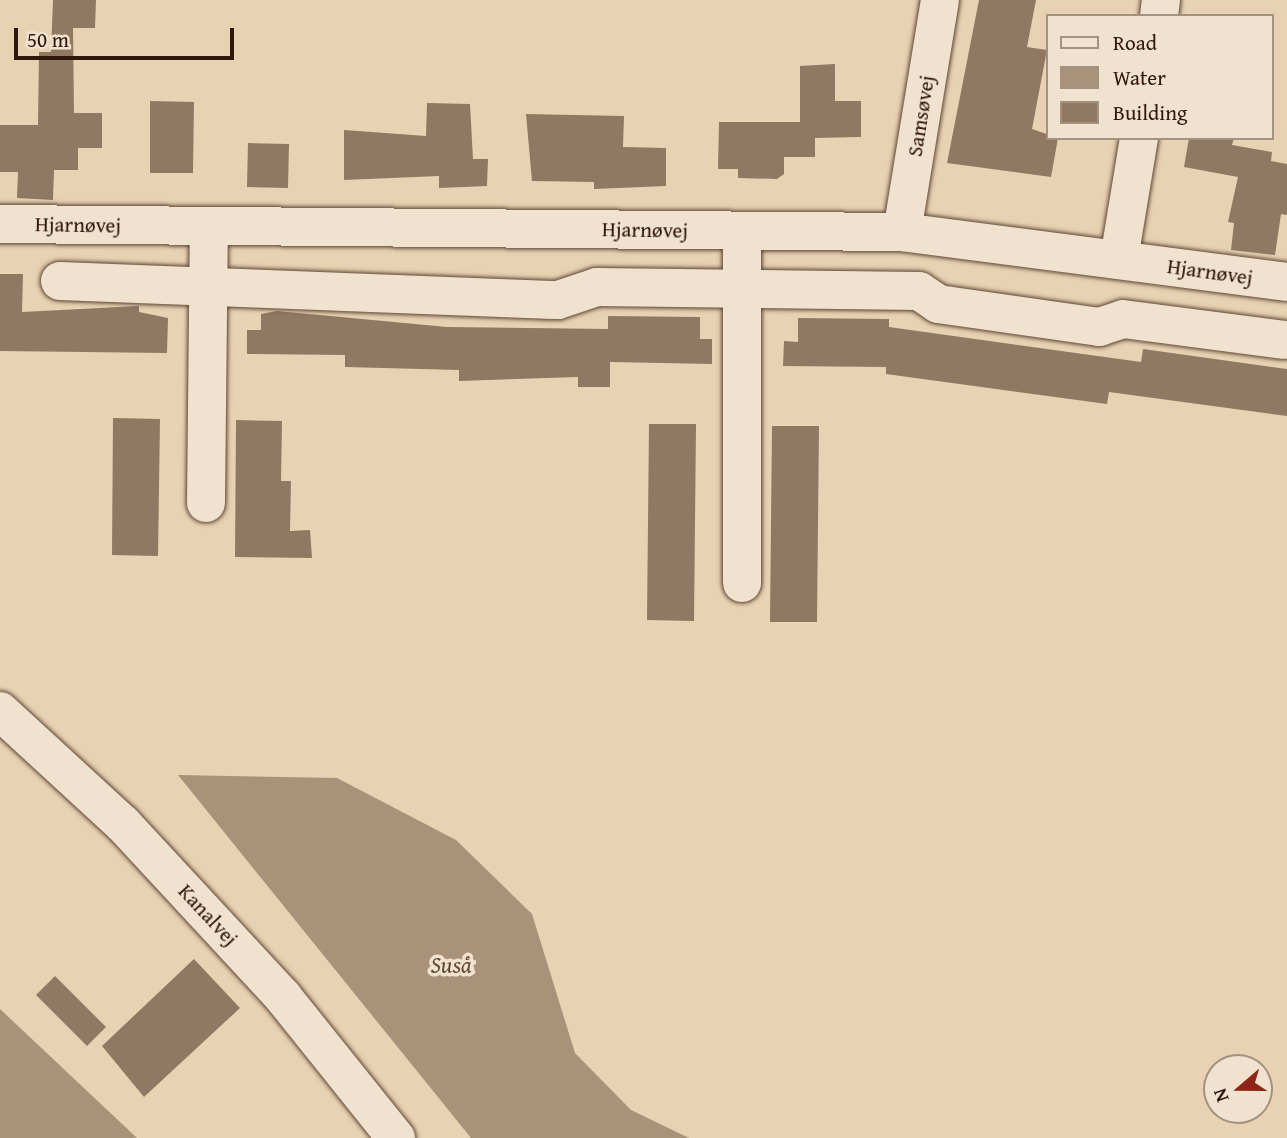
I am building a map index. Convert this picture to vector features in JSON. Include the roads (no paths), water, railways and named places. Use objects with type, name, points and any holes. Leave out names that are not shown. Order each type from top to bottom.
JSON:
[{"type":"street","name":"Samsøvej","points":[[902,232],[940,0]]},
{"type":"street","points":[[1119,259],[1139,140]]},
{"type":"street","name":"Hjarnøvej","points":[[0,224],[902,232],[1287,282]]},
{"type":"street","points":[[206,503],[209,226]]},
{"type":"street","points":[[741,231],[742,583]]},
{"type":"street","points":[[60,281],[558,300],[597,287],[919,291],[938,304],[1099,327],[1123,319],[1284,340]]},
{"type":"street","name":"Kanalvej","points":[[0,711],[133,834],[283,998],[396,1138]]},
{"type":"water","name":"Suså","points":[[178,775],[337,778],[456,840],[532,914],[575,1053],[631,1110],[689,1138],[471,1138]]},
{"type":"water","points":[[0,1009],[137,1138],[0,1138]]}]
